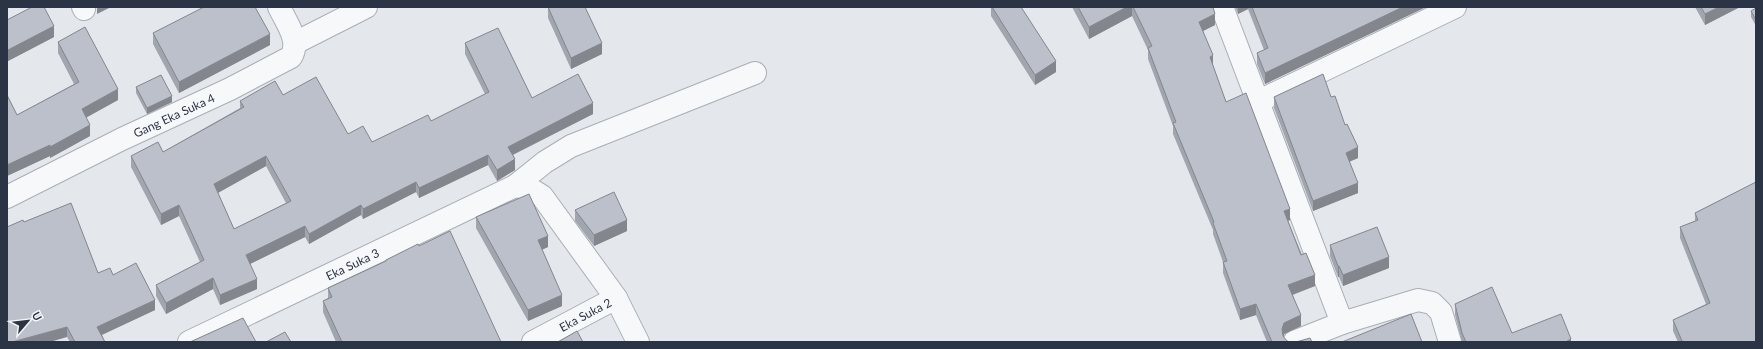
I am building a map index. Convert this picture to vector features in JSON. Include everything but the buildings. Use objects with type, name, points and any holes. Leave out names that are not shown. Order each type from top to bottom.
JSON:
[{"type":"street","points":[[279,7],[295,43],[366,7]]},
{"type":"street","points":[[1222,7],[1259,101],[1342,323]]},
{"type":"street","points":[[1259,101],[1455,7]]},
{"type":"street","name":"Gang Eka Suka 4","points":[[7,197],[122,139],[230,89],[279,64],[291,57],[294,52],[295,43]]},
{"type":"street","name":"Eka Suka 3","points":[[189,342],[515,186],[545,162],[571,146],[755,73]]},
{"type":"street","points":[[515,186],[529,188],[542,196],[616,298],[638,342]]},
{"type":"street","name":"Eka Suka 2","points":[[533,342],[616,298]]},
{"type":"street","points":[[1294,342],[1342,323],[1418,300],[1432,303],[1441,312],[1450,342]]}]
